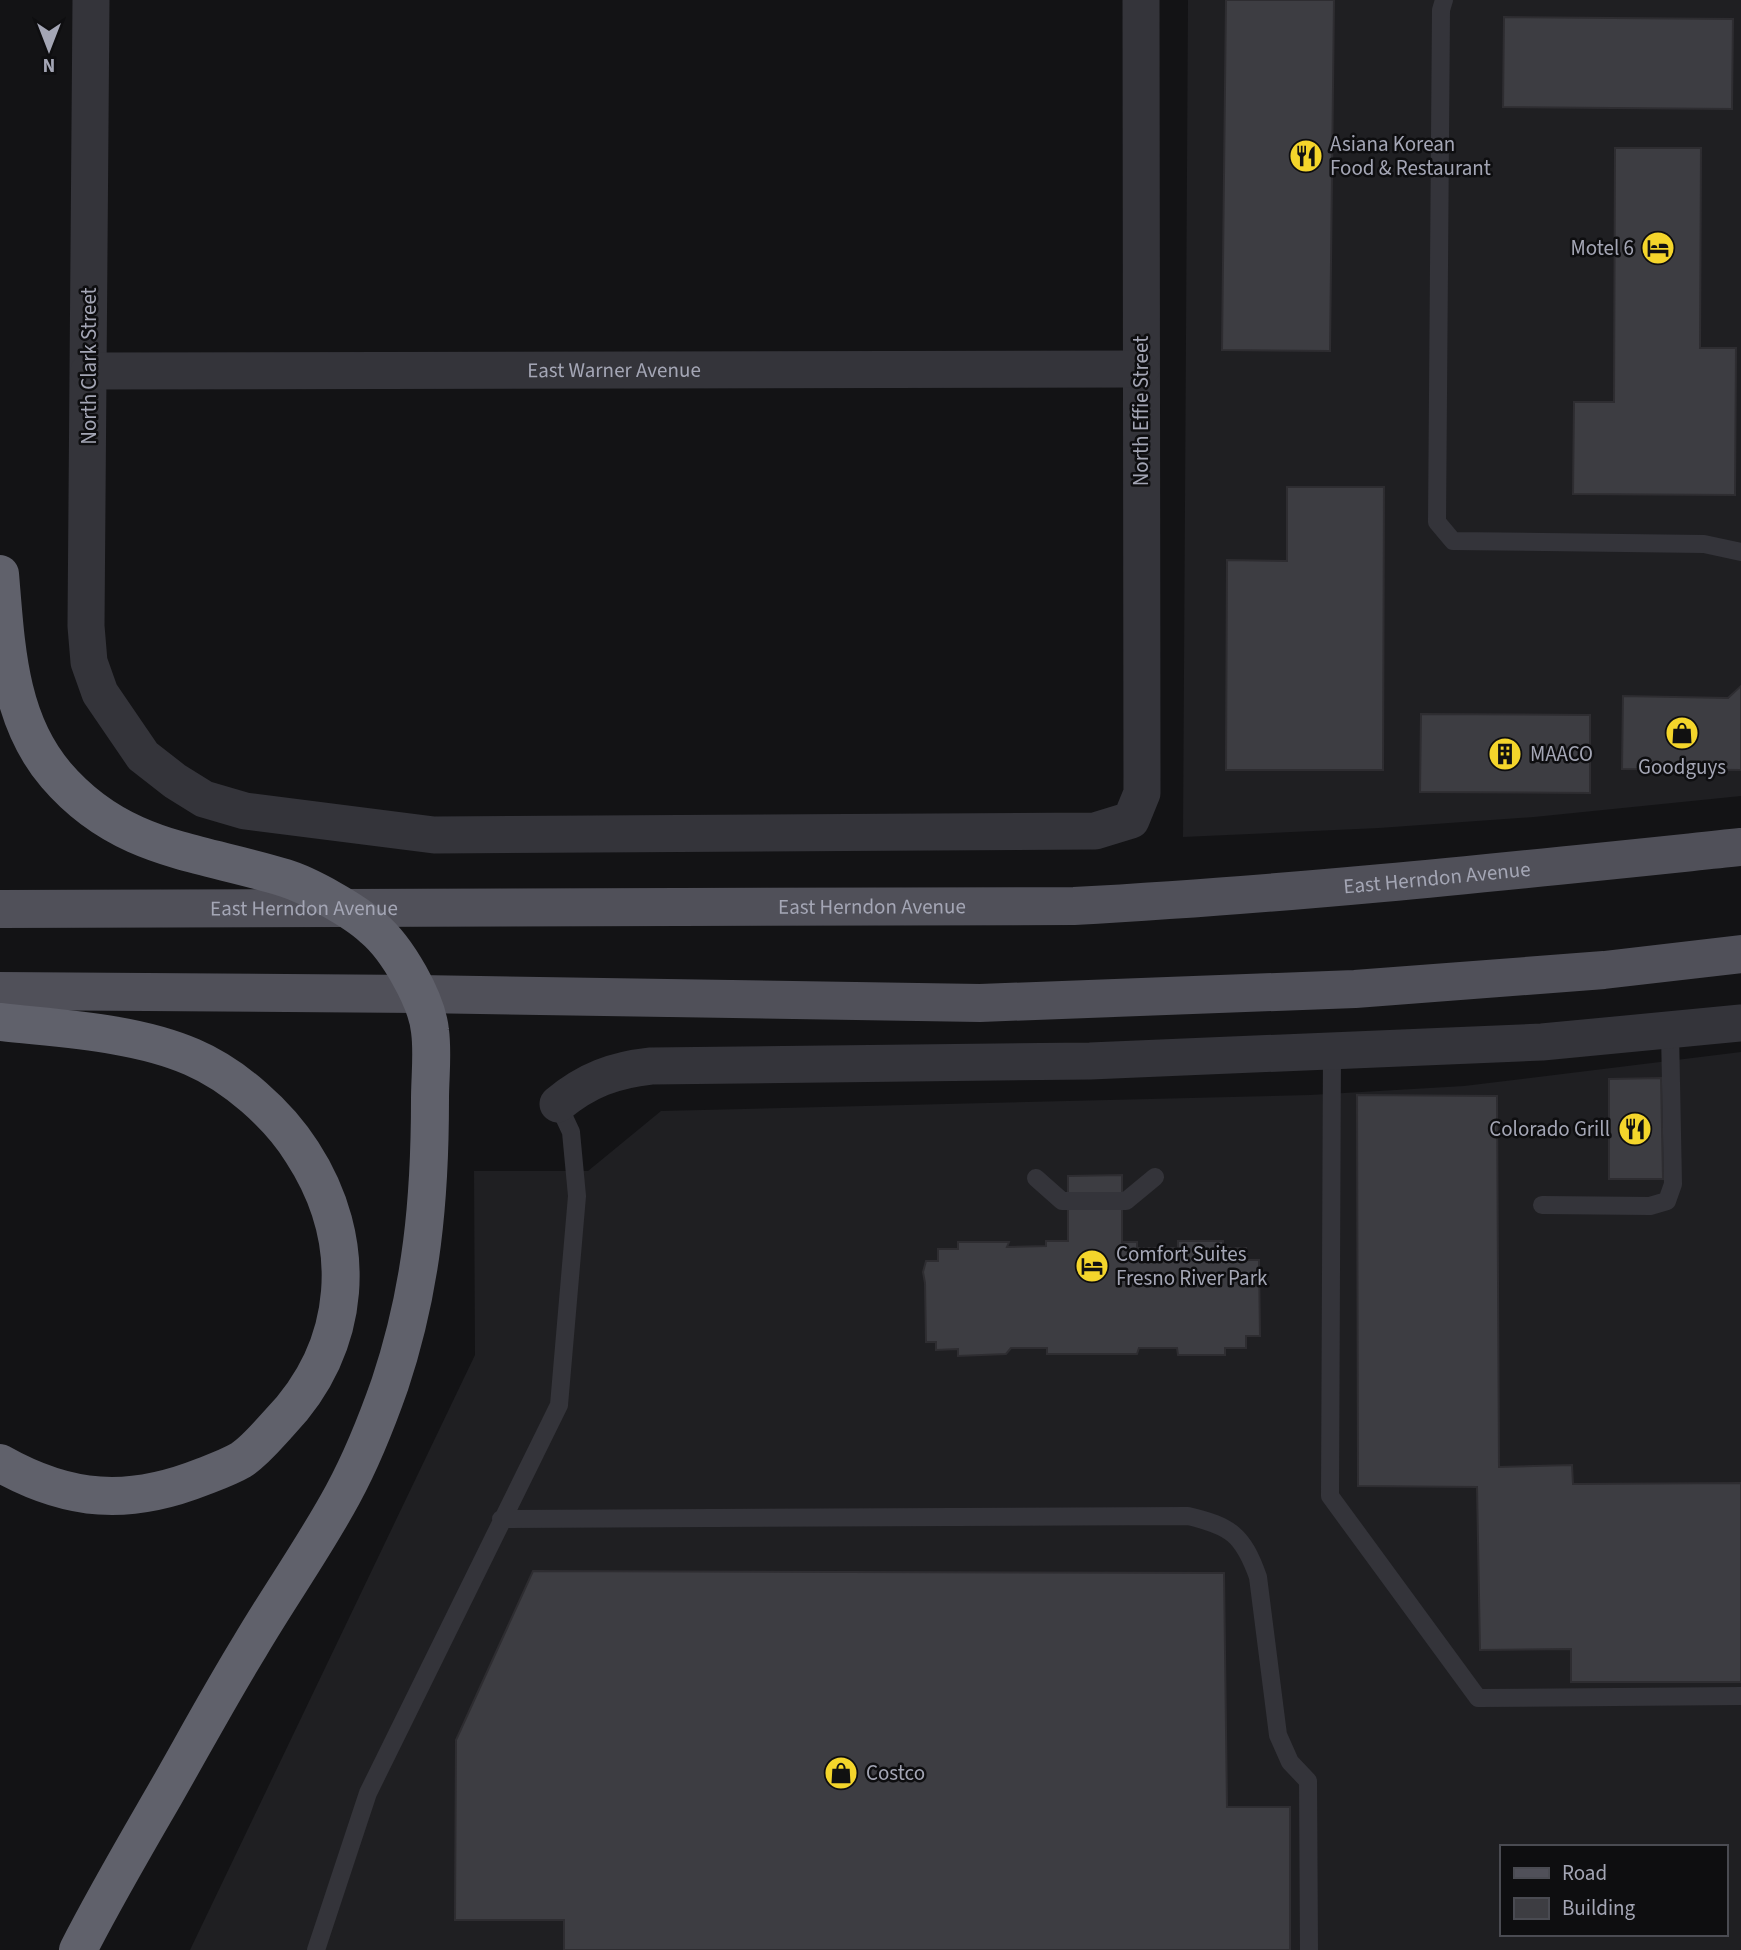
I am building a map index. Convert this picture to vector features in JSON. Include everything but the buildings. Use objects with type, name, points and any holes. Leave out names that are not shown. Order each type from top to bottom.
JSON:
[{"type":"highway","points":[[0,574],[12,682],[22,718],[55,775],[111,822],[147,840],[182,853],[289,879],[344,908],[374,928],[396,955],[419,994],[430,1030],[430,1172],[424,1235],[404,1338],[367,1445],[343,1494],[249,1647],[78,1950]]},
{"type":"highway","points":[[0,1022],[146,1042],[191,1056],[233,1082],[271,1112],[289,1132],[309,1163],[333,1216],[342,1262],[339,1307],[325,1354],[295,1407],[241,1460],[180,1486],[151,1494],[116,1497],[72,1493],[35,1481],[0,1463]]},
{"type":"main road","name":"East Herndon Avenue","points":[[0,909],[1074,906],[1334,889],[1741,847]]},
{"type":"main road","points":[[0,991],[419,994],[980,1003],[1355,989],[1605,970],[1741,954]]},
{"type":"street","name":"North Clark Street","points":[[91,0],[86,626],[89,662],[100,693],[143,756],[204,799],[245,811],[434,835],[1095,831],[1130,820]]},
{"type":"street","name":"North Effie Street","points":[[1130,820],[1142,793],[1140,0]]},
{"type":"street","name":"East Warner Avenue","points":[[89,371],[1140,369]]},
{"type":"street","points":[[558,1104],[577,1088],[602,1075],[651,1066],[1090,1060],[1542,1042],[1741,1023]]},
{"type":"lane","points":[[1444,0],[1441,10],[1437,522],[1453,541],[1704,544],[1741,552]]},
{"type":"lane","points":[[1542,1205],[1650,1206],[1667,1201],[1672,1184],[1670,1031]]},
{"type":"lane","points":[[1332,1049],[1330,1496],[1478,1698],[1741,1696]]},
{"type":"lane","points":[[316,1950],[368,1793],[559,1405],[577,1196],[571,1132],[558,1104]]},
{"type":"lane","points":[[1036,1178],[1062,1201],[1126,1201],[1155,1177]]},
{"type":"lane","points":[[501,1519],[1188,1516],[1216,1522],[1237,1536],[1250,1556],[1258,1577],[1278,1735],[1290,1762],[1308,1781],[1309,1950]]},
{"type":"shaded area","points":[[1188,0],[1741,0],[1741,796],[1534,817],[1379,828],[1183,837]]},
{"type":"shaded area","points":[[1741,1052],[1741,1950],[190,1950],[475,1355],[474,1171],[588,1171],[661,1111],[1310,1095],[1464,1086]]},
{"type":"place","name":"Asiana Korean Food & Restaurant","points":[[1306,156]]},
{"type":"place","name":"Motel 6","points":[[1658,248]]},
{"type":"place","name":"Goodguys","points":[[1682,733]]},
{"type":"place","name":"MAACO","points":[[1505,754]]},
{"type":"place","name":"Colorado Grill","points":[[1635,1129]]},
{"type":"place","name":"Comfort Suites Fresno River Park","points":[[1092,1266]]},
{"type":"place","name":"Costco","points":[[841,1773]]}]
